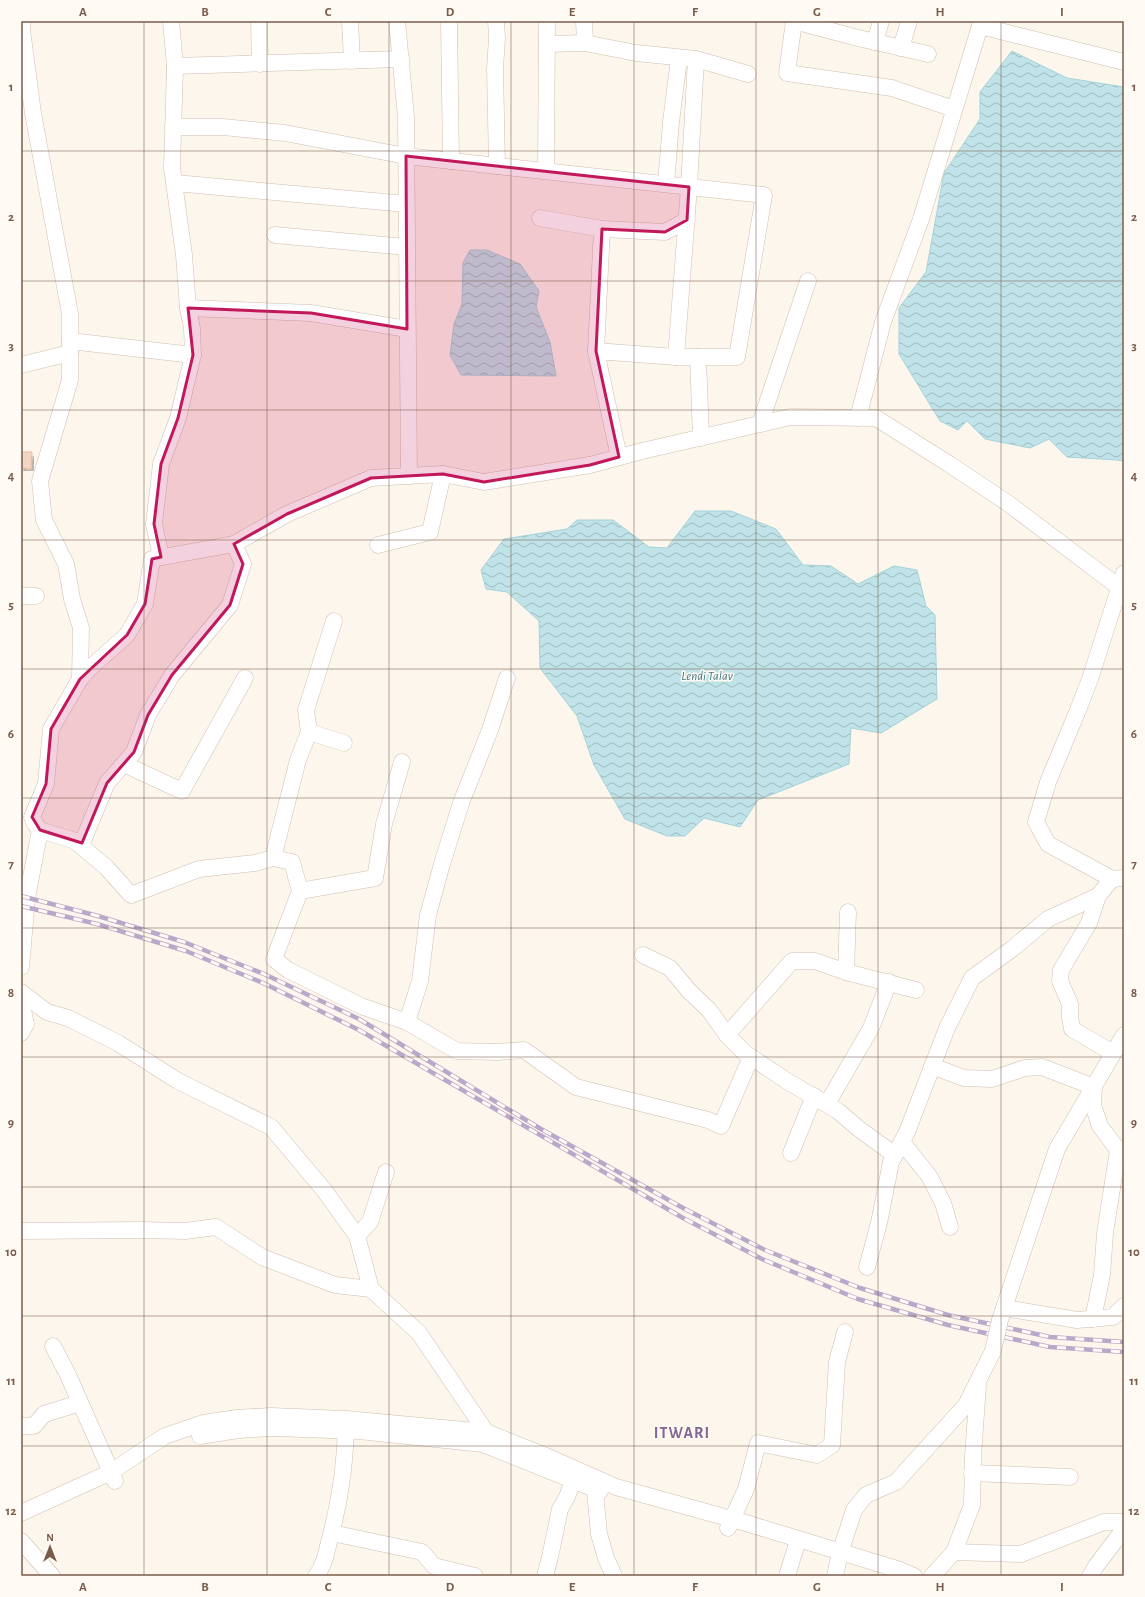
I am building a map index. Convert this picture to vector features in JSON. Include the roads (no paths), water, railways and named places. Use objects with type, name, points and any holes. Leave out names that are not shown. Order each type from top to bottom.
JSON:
[{"type":"street","points":[[23,21],[22,30],[26,98],[70,314],[70,380],[40,481],[44,520],[66,564],[72,599],[81,628],[80,679]]},
{"type":"street","points":[[161,557],[154,524],[161,464],[178,418],[193,355],[192,328],[188,308],[184,255],[172,168],[175,66],[171,21]]},
{"type":"street","points":[[259,21],[260,64]]},
{"type":"street","points":[[350,21],[352,61]]},
{"type":"street","points":[[398,21],[406,117],[409,476]]},
{"type":"street","points":[[449,21],[451,161]]},
{"type":"street","points":[[496,21],[497,38],[495,69],[497,166]]},
{"type":"street","points":[[546,171],[547,21]]},
{"type":"street","points":[[584,21],[585,43]]},
{"type":"street","points":[[928,54],[794,21],[787,72],[892,88],[954,109]]},
{"type":"street","points":[[875,42],[881,21]]},
{"type":"street","points":[[901,48],[909,21]]},
{"type":"street","points":[[858,418],[883,322],[921,219],[981,23],[1124,62]]},
{"type":"street","points":[[547,44],[585,43],[636,53],[696,60],[748,74]]},
{"type":"street","points":[[666,184],[671,122],[679,58]]},
{"type":"street","points":[[175,66],[401,59]]},
{"type":"street","points":[[676,358],[687,220],[696,60]]},
{"type":"street","points":[[173,127],[223,127],[285,132],[406,156],[764,195],[737,357],[676,358],[596,351]]},
{"type":"street","points":[[175,183],[406,204]]},
{"type":"street","points":[[540,218],[602,229],[665,232],[687,220]]},
{"type":"street","points":[[602,229],[596,351],[619,457]]},
{"type":"street","points":[[275,235],[406,247]]},
{"type":"street","points":[[760,424],[808,281]]},
{"type":"street","points":[[188,308],[311,313],[407,329]]},
{"type":"street","points":[[21,365],[70,347],[193,355]]},
{"type":"street","points":[[698,357],[700,438]]},
{"type":"street","points":[[21,967],[32,817],[46,784],[51,729],[80,679],[91,667],[127,635],[145,604],[152,559],[234,544],[287,514],[372,478],[443,474],[484,482],[590,466],[619,457],[790,417],[876,418],[1009,504],[1122,584],[1090,679],[1048,782],[1036,822],[1048,844],[1118,878],[1098,896],[1048,919],[1012,949],[972,978],[947,1028],[907,1132],[891,1162],[879,1223],[866,1267]]},
{"type":"street","points":[[378,546],[430,532],[443,474]]},
{"type":"street","points":[[32,824],[82,843],[107,783],[134,752],[148,715],[172,675],[230,605],[243,564],[234,544]]},
{"type":"street","points":[[273,858],[298,760],[309,732],[306,710],[334,621]]},
{"type":"street","points":[[124,764],[182,791],[245,678]]},
{"type":"street","points":[[407,1022],[420,981],[428,915],[442,864],[461,803],[490,730],[507,678]]},
{"type":"street","points":[[309,732],[344,743]]},
{"type":"street","points":[[300,891],[376,878],[384,824],[402,762]]},
{"type":"street","points":[[76,842],[106,867],[131,895],[199,869],[255,863],[273,858],[292,862],[300,891],[274,959],[288,970],[361,1006],[407,1022],[457,1051],[497,1052],[524,1050],[576,1087],[708,1120],[721,1126],[751,1057]]},
{"type":"street","points":[[1098,896],[1089,923],[1061,970],[1060,981],[1070,1004],[1072,1029],[1114,1053]]},
{"type":"street","points":[[846,972],[848,912]]},
{"type":"street","points":[[643,955],[670,968],[689,991],[709,1010],[727,1035],[745,1053],[787,1081],[898,1148],[929,1176],[943,1203],[950,1227]]},
{"type":"street","points":[[727,1035],[792,961],[815,961],[846,972],[916,990]]},
{"type":"street","points":[[791,1153],[820,1100],[870,1028],[889,982]]},
{"type":"street","points":[[21,992],[47,1012],[68,1018],[118,1043],[178,1081],[271,1127],[324,1190],[357,1236],[372,1289],[419,1333],[484,1438],[573,1481],[594,1483]]},
{"type":"street","points":[[21,1001],[26,1024],[21,1033]]},
{"type":"street","points":[[838,1563],[854,1510],[866,1495],[896,1482],[966,1405],[993,1351],[1002,1314],[1057,1148],[1124,1035]]},
{"type":"street","points":[[932,1066],[964,1078],[992,1079],[1025,1068],[1042,1067],[1094,1086]]},
{"type":"street","points":[[1093,1319],[1102,1275],[1105,1233],[1118,1150],[1100,1126],[1093,1105],[1094,1086]]},
{"type":"street","points":[[357,1236],[370,1222],[386,1172]]},
{"type":"street","points":[[21,1231],[184,1231],[216,1227],[262,1257],[300,1273],[335,1285],[372,1289]]},
{"type":"street","points":[[1002,1314],[1077,1320],[1093,1319],[1113,1317],[1124,1306]]},
{"type":"street","points":[[730,1524],[746,1489],[758,1443],[817,1455],[832,1445],[837,1362],[844,1332]]},
{"type":"street","points":[[53,1346],[113,1476]]},
{"type":"street","points":[[932,1576],[954,1552],[972,1505],[972,1473],[979,1379]]},
{"type":"street","points":[[21,1426],[34,1426],[44,1414],[80,1404]]},
{"type":"street","points":[[316,1576],[322,1568],[336,1516],[343,1480],[346,1425]]},
{"type":"street","points":[[21,1525],[170,1446],[205,1434],[238,1430],[346,1425],[484,1438],[594,1483],[617,1498],[688,1512],[798,1543],[838,1563],[881,1576]]},
{"type":"street","points":[[972,1473],[1070,1477]]},
{"type":"street","points":[[21,1514],[113,1476]]},
{"type":"street","points":[[545,1576],[560,1509],[567,1497],[573,1481]]},
{"type":"street","points":[[594,1483],[599,1534],[606,1558],[614,1576]]},
{"type":"street","points":[[954,1552],[1021,1554],[1104,1522],[1124,1522]]},
{"type":"street","points":[[1090,1576],[1124,1529]]},
{"type":"street","points":[[332,1533],[422,1552],[434,1566],[475,1576]]},
{"type":"street","points":[[21,1541],[52,1576]]},
{"type":"street","points":[[787,1576],[798,1543]]},
{"type":"street","points":[[838,1563],[904,1574]]},
{"type":"water","points":[[1012,51],[1067,78],[1124,87],[1124,461],[1067,457],[1049,439],[1030,448],[985,439],[967,421],[958,430],[940,421],[899,354],[899,308],[926,272],[944,173],[980,119],[980,92]]},
{"type":"water","points":[[470,250],[487,250],[520,264],[539,291],[536,307],[550,342],[556,376],[461,375],[450,355],[454,324],[462,304],[463,263]]},
{"type":"water","name":"Lendi Talav","points":[[695,511],[731,511],[776,529],[803,565],[831,566],[858,584],[894,566],[917,570],[926,606],[935,615],[937,699],[881,733],[851,728],[849,764],[758,800],[740,827],[704,818],[685,836],[667,836],[625,819],[594,765],[577,716],[540,668],[539,621],[507,592],[486,589],[481,570],[504,539],[567,529],[577,520],[613,520],[649,547],[667,548]]},
{"type":"railway","points":[[21,896],[98,916],[184,942],[264,974],[359,1019],[541,1129],[683,1208],[765,1250],[860,1288],[948,1315],[1050,1337],[1124,1342]]},
{"type":"railway","points":[[21,906],[97,924],[186,951],[263,983],[359,1030],[683,1218],[762,1259],[858,1299],[948,1325],[1050,1347],[1124,1352]]},
{"type":"district","name":"ITWARI","points":[[682,1433]]}]
